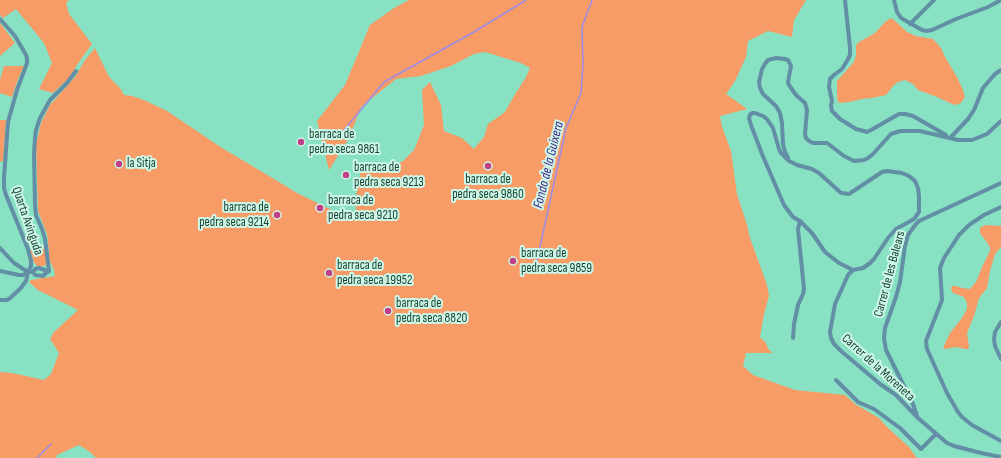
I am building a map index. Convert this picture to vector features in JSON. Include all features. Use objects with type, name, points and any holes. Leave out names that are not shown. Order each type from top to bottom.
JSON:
[{"type":"street","points":[[846,0],[850,55],[842,69],[830,79],[829,87],[832,100],[832,111],[840,119],[856,129],[868,132],[899,114],[905,114],[913,116],[950,138]]},
{"type":"street","points":[[894,0],[897,12],[901,18],[926,31],[932,30],[1001,0]]},
{"type":"street","points":[[910,24],[934,0]]},
{"type":"street","name":"Quarta Avinguda","points":[[0,19],[15,36],[27,58],[26,66],[17,90],[8,122],[4,188],[30,257],[31,272]]},
{"type":"street","points":[[789,161],[783,144],[780,113],[776,106],[763,94],[759,82],[762,69],[765,64],[768,60],[776,58],[788,60],[791,66],[788,84],[806,103],[806,138],[813,143],[826,143],[850,159],[859,161],[864,160],[873,154],[890,134],[900,131],[920,131],[958,140],[972,140],[987,134],[1001,121]]},
{"type":"street","points":[[950,138],[968,119],[974,110],[983,88],[995,74],[1001,70]]},
{"type":"street","points":[[0,248],[14,263],[35,275],[43,276],[49,271],[46,244],[36,214],[35,205],[34,149],[36,130],[40,118],[50,100],[67,83],[76,71]]},
{"type":"street","points":[[755,113],[767,119],[773,128],[778,149],[789,161],[819,173],[840,192],[845,194],[849,194],[882,172],[893,171],[909,176],[915,181],[918,188],[919,212],[917,216],[896,229],[870,264],[862,268],[852,270],[825,252],[812,233],[793,217],[784,205],[777,192],[751,125],[749,118],[750,115],[755,113]]},
{"type":"street","name":"Carrer de les Balears","points":[[918,418],[913,404],[886,350],[884,338],[885,328],[896,297],[908,235],[921,220],[1001,183]]},
{"type":"street","points":[[1001,207],[984,215],[969,225],[959,235],[944,258],[940,268],[942,300],[926,341],[927,349],[944,387],[962,418],[1001,441]]},
{"type":"street","points":[[917,216],[921,220]]},
{"type":"street","points":[[793,338],[798,305],[804,289],[798,229],[800,222]]},
{"type":"street","points":[[0,271],[23,275],[39,268],[45,270],[46,273]]},
{"type":"street","name":"Carrer de la Moreneta","points":[[852,270],[848,275],[835,304],[830,332],[834,344],[896,396],[918,418],[948,443],[954,446],[1001,457]]},
{"type":"street","points":[[0,300],[6,300],[15,294],[26,281],[31,272]]},
{"type":"street","points":[[1001,322],[995,332],[994,339],[994,346],[1001,359]]},
{"type":"street","points":[[836,380],[858,402],[874,409],[900,428],[921,449],[936,434]]},
{"type":"shaded area","points":[[0,0],[69,0],[66,3],[69,14],[92,44],[69,78],[53,93],[39,89],[52,63],[44,43],[16,9],[3,18],[0,15]]},
{"type":"shaded area","points":[[409,0],[806,0],[794,20],[792,37],[768,31],[748,41],[746,57],[735,81],[726,94],[747,109],[720,116],[722,127],[731,151],[737,194],[750,238],[767,285],[769,296],[760,337],[766,343],[768,349],[773,353],[746,353],[743,366],[753,375],[795,390],[845,395],[855,404],[879,418],[909,447],[917,458],[96,458],[79,445],[57,455],[56,458],[0,458],[0,372],[44,380],[51,374],[59,353],[50,339],[54,332],[78,310],[38,290],[29,282],[31,280],[55,276],[49,259],[47,234],[38,211],[36,144],[41,123],[50,105],[75,77],[85,60],[95,48],[109,77],[120,88],[124,95],[144,100],[167,111],[222,148],[295,192],[342,215],[357,218],[355,201],[361,170],[402,162],[414,150],[424,125],[422,90],[430,82],[441,105],[444,131],[462,138],[474,149],[484,137],[488,124],[505,112],[530,68],[521,63],[485,52],[474,54],[451,66],[421,76],[396,79],[361,107],[349,138],[329,170],[317,121],[345,85],[370,25],[394,8]]},
{"type":"shaded area","points":[[891,18],[907,32],[916,36],[933,39],[941,48],[963,90],[965,97],[961,103],[955,105],[918,90],[913,84],[905,80],[894,85],[886,95],[849,102],[838,102],[837,81],[854,62],[856,45],[875,33]]},
{"type":"shaded area","points":[[0,23],[15,43],[0,56]]},
{"type":"shaded area","points":[[4,66],[24,66],[12,97],[0,93],[0,80]]},
{"type":"shaded area","points":[[0,120],[6,120],[3,161],[0,162]]},
{"type":"shaded area","points":[[986,225],[1001,226],[1001,247],[995,254],[987,288],[979,298],[967,333],[969,347],[968,349],[957,347],[945,349],[943,348],[950,333],[967,309],[967,303],[964,297],[953,293],[951,289],[952,286],[956,286],[970,289],[976,282],[990,251],[988,244],[980,233],[980,228]]},
{"type":"shaded area","points":[[45,249],[47,261],[46,265],[39,267],[34,262],[30,250]]},
{"type":"waterway","points":[[344,130],[384,82],[474,32],[526,0]]},
{"type":"waterway","name":"Fondo de la Guixera","points":[[536,265],[566,128],[581,93],[583,64],[582,27],[592,0]]},
{"type":"waterway","points":[[37,458],[51,444]]},
{"type":"place","name":"barraca de pedra seca 9861","points":[[301,142]]},
{"type":"place","name":"la Sitja","points":[[119,164]]},
{"type":"place","name":"barraca de pedra seca 9860","points":[[488,166]]},
{"type":"place","name":"barraca de pedra seca 9213","points":[[346,175]]},
{"type":"place","name":"barraca de pedra seca 9210","points":[[320,208]]},
{"type":"place","name":"barraca de pedra seca 9214","points":[[277,215]]},
{"type":"place","name":"barraca de pedra seca 9859","points":[[513,261]]},
{"type":"place","name":"barraca de pedra seca 19952","points":[[329,273]]},
{"type":"place","name":"barraca de pedra seca 8820","points":[[388,311]]}]
